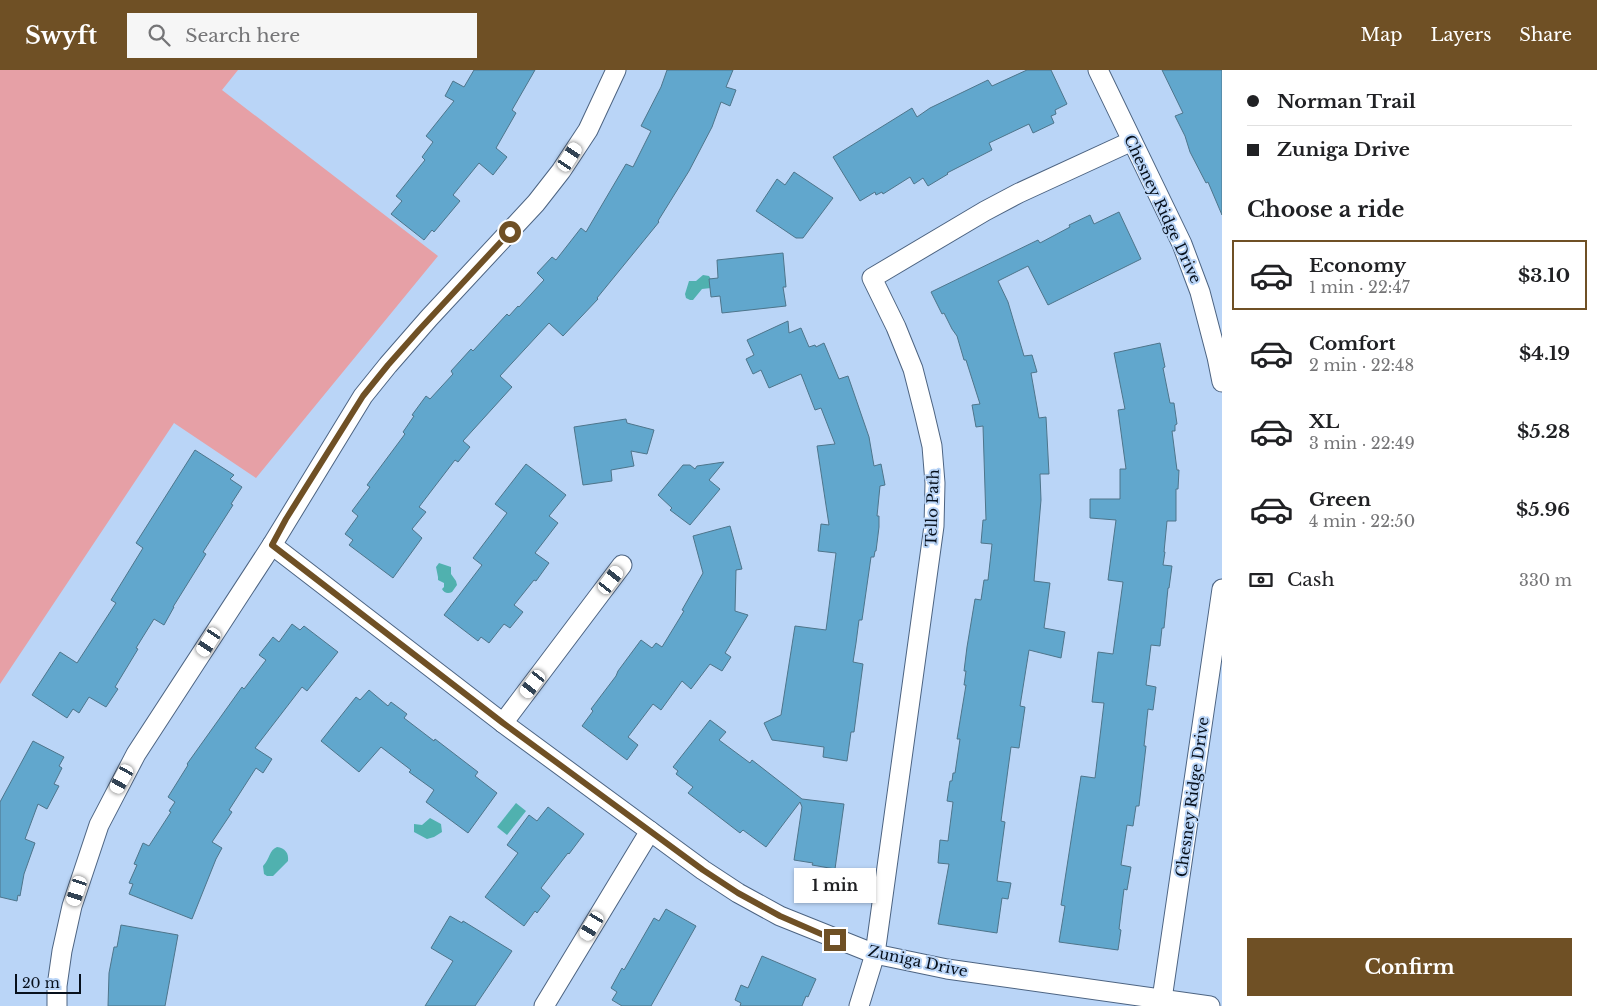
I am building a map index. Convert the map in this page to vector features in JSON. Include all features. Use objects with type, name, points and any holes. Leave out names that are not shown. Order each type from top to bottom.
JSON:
[{"type":"street","points":[[56,1006],[62,951],[72,906],[98,825],[136,754],[272,545],[286,519],[363,396],[423,325],[536,203],[561,171],[588,130],[616,70]]},
{"type":"street","name":"Chesney Ridge Drive","points":[[1098,70],[1182,244],[1200,292],[1218,357],[1222,382]]},
{"type":"street","name":"Tello Path","points":[[860,1006],[875,954],[934,526],[936,483],[932,446],[912,369],[896,327],[872,278],[984,211],[1132,141]]},
{"type":"street","name":"Zuniga Drive","points":[[272,545],[503,723],[703,870],[780,916],[875,954],[947,969],[1162,1003],[1210,1006]]},
{"type":"street","points":[[503,723],[622,565]]},
{"type":"street","name":"Chesney Ridge Drive","points":[[1162,1003],[1222,588]]},
{"type":"street","points":[[544,1006],[650,831]]},
{"type":"shaded area","points":[[0,70],[238,70],[222,90],[438,256],[256,478],[174,423],[0,684]]},
{"type":"shaded area","points":[[703,275],[709,276],[712,281],[711,288],[702,289],[693,300],[686,298],[685,294],[689,281],[696,281]]},
{"type":"shaded area","points":[[439,563],[451,567],[451,574],[457,585],[452,592],[446,593],[442,589],[444,583],[438,580],[436,567]]},
{"type":"shaded area","points":[[516,803],[526,811],[507,835],[497,827]]},
{"type":"shaded area","points":[[430,818],[441,824],[442,832],[427,839],[414,832],[414,824],[422,825]]},
{"type":"shaded area","points":[[277,847],[286,851],[288,861],[273,876],[267,876],[264,874],[263,866],[272,850]]},
{"type":"building","points":[[474,70],[535,70],[512,110],[516,113],[496,148],[507,157],[493,175],[479,163],[453,195],[460,201],[434,232],[432,230],[424,240],[391,214],[402,201],[396,196],[425,160],[422,157],[433,142],[426,136],[454,101],[445,96],[453,81],[464,87]]},
{"type":"building","points":[[667,70],[733,70],[726,87],[736,90],[730,106],[721,102],[712,127],[659,222],[598,299],[563,336],[549,323],[500,376],[512,387],[463,441],[470,447],[458,462],[455,460],[419,507],[426,512],[412,529],[422,538],[393,578],[349,545],[353,540],[345,534],[358,516],[352,511],[370,487],[367,485],[405,434],[403,432],[414,416],[412,415],[426,396],[430,399],[453,374],[451,371],[471,349],[473,351],[507,314],[509,316],[519,307],[544,280],[537,273],[552,257],[556,260],[581,228],[586,232],[626,164],[633,167],[651,131],[641,126],[661,87]]},
{"type":"building","points":[[1027,70],[1051,70],[1067,104],[1055,110],[1056,114],[1051,116],[1054,123],[1033,133],[1029,124],[989,143],[992,150],[947,173],[928,186],[923,178],[914,184],[910,177],[883,194],[882,192],[876,195],[875,192],[860,201],[833,157],[912,108],[917,117],[930,108],[988,80],[992,86]]},
{"type":"building","points":[[1162,70],[1222,70],[1222,215],[1208,182],[1206,183],[1190,152],[1185,136],[1175,116],[1183,113]]},
{"type":"building","points":[[794,172],[833,198],[803,238],[796,238],[756,211],[777,179],[785,185]]},
{"type":"building","points":[[1119,212],[1141,259],[1048,305],[1028,266],[998,281],[1008,302],[1024,356],[1032,355],[1037,372],[1031,373],[1039,418],[1046,417],[1049,474],[1040,474],[1041,500],[1034,581],[1050,583],[1044,628],[1065,632],[1061,658],[1029,650],[1020,706],[1025,707],[1019,748],[1011,747],[1001,821],[1005,822],[997,881],[1011,883],[1008,899],[1002,898],[997,933],[938,924],[949,864],[938,863],[940,840],[948,841],[953,802],[947,801],[950,781],[952,781],[953,773],[955,773],[960,739],[957,739],[966,685],[964,685],[966,671],[964,671],[967,647],[975,599],[981,600],[984,580],[988,580],[992,544],[981,543],[983,520],[986,520],[983,426],[976,427],[972,405],[980,404],[957,336],[944,313],[942,314],[931,292],[1038,240],[1040,243],[1070,227],[1069,225],[1090,215],[1094,224]]},
{"type":"building","points":[[783,253],[786,287],[783,287],[786,306],[722,313],[720,296],[711,297],[709,279],[718,278],[717,260]]},
{"type":"building","points":[[788,321],[789,333],[801,328],[809,347],[815,345],[816,347],[824,343],[839,379],[848,376],[869,437],[874,466],[881,464],[885,485],[880,486],[877,516],[879,516],[879,527],[876,551],[874,557],[871,557],[862,620],[859,620],[853,662],[863,664],[854,732],[851,732],[847,761],[823,757],[824,747],[772,740],[764,723],[781,715],[795,626],[826,630],[836,553],[818,551],[821,524],[829,525],[817,446],[835,444],[821,408],[815,410],[801,374],[769,388],[761,370],[753,374],[746,359],[754,355],[747,340]]},
{"type":"building","points":[[1160,343],[1170,403],[1174,403],[1177,424],[1175,425],[1175,431],[1172,431],[1177,470],[1179,470],[1178,489],[1176,489],[1176,521],[1167,521],[1163,565],[1172,566],[1160,646],[1151,645],[1146,685],[1156,687],[1153,710],[1148,709],[1139,806],[1136,806],[1133,826],[1127,825],[1121,865],[1131,867],[1127,890],[1124,889],[1118,950],[1059,942],[1065,906],[1061,905],[1081,776],[1095,778],[1104,703],[1092,702],[1098,652],[1113,654],[1123,582],[1108,580],[1116,520],[1090,518],[1090,499],[1120,499],[1120,469],[1126,469],[1118,410],[1125,409],[1114,353]]},
{"type":"building","points":[[626,419],[627,423],[654,430],[647,454],[631,451],[634,466],[611,470],[612,481],[583,485],[574,427]]},
{"type":"building","points":[[195,450],[234,475],[230,479],[242,487],[231,504],[233,505],[203,552],[206,554],[164,625],[154,619],[115,687],[118,689],[106,707],[89,697],[79,713],[73,709],[67,718],[32,695],[60,652],[77,663],[116,603],[111,600],[143,548],[136,543]]},
{"type":"building","points":[[724,462],[709,480],[720,489],[690,525],[670,510],[672,508],[658,495],[683,465],[690,465],[695,469],[697,466]]},
{"type":"building","points":[[526,464],[566,495],[549,516],[558,523],[535,553],[549,563],[536,581],[534,580],[514,605],[523,612],[510,628],[504,624],[489,643],[481,637],[478,641],[444,615],[482,565],[473,558],[507,513],[495,504]]},
{"type":"building","points":[[730,526],[742,569],[736,570],[735,611],[748,615],[725,653],[731,657],[722,671],[710,664],[691,689],[682,681],[661,710],[653,704],[628,737],[638,745],[627,760],[582,726],[593,711],[591,709],[641,640],[652,648],[656,643],[662,647],[684,611],[682,610],[703,573],[693,536]]},
{"type":"building","points":[[292,624],[300,630],[304,626],[338,652],[307,691],[302,687],[255,748],[272,759],[263,773],[256,768],[229,810],[232,812],[212,842],[222,848],[192,919],[129,894],[133,884],[129,883],[137,865],[134,864],[143,843],[149,846],[171,812],[169,811],[175,802],[168,797],[187,764],[242,687],[244,689],[266,660],[259,655],[273,637],[279,642]]},
{"type":"building","points":[[369,690],[388,706],[391,702],[407,714],[404,718],[478,772],[475,776],[497,793],[468,833],[426,802],[434,790],[409,772],[411,770],[381,747],[359,772],[321,741],[356,697],[360,700]]},
{"type":"building","points":[[710,720],[726,732],[719,740],[750,763],[752,760],[802,799],[844,804],[835,869],[794,860],[802,807],[800,802],[766,847],[743,830],[740,833],[688,793],[693,787],[676,774],[678,771],[673,767]]},
{"type":"building","points":[[33,741],[64,757],[59,766],[62,768],[54,784],[59,786],[47,809],[38,804],[25,839],[35,843],[17,901],[0,897],[0,802]]},
{"type":"building","points":[[548,807],[584,834],[541,888],[550,896],[537,913],[535,911],[524,926],[485,897],[518,853],[507,845],[529,815],[537,821]]},
{"type":"building","points":[[666,909],[696,926],[651,1006],[622,1006],[612,1000],[617,992],[611,988],[622,968],[624,970],[654,918],[659,921]]},
{"type":"building","points":[[450,916],[462,923],[463,921],[512,951],[475,1006],[425,1006],[453,961],[431,948]]},
{"type":"building","points":[[121,925],[178,935],[165,1006],[108,1006],[109,973]]},
{"type":"building","points":[[762,956],[816,979],[802,1006],[740,1006],[741,1003],[735,1000],[741,985],[748,988]]},
{"type":"route","points":[[510,232],[419,330],[363,396],[286,519],[272,545],[503,723],[703,870],[738,893],[780,916],[835,940]]}]
